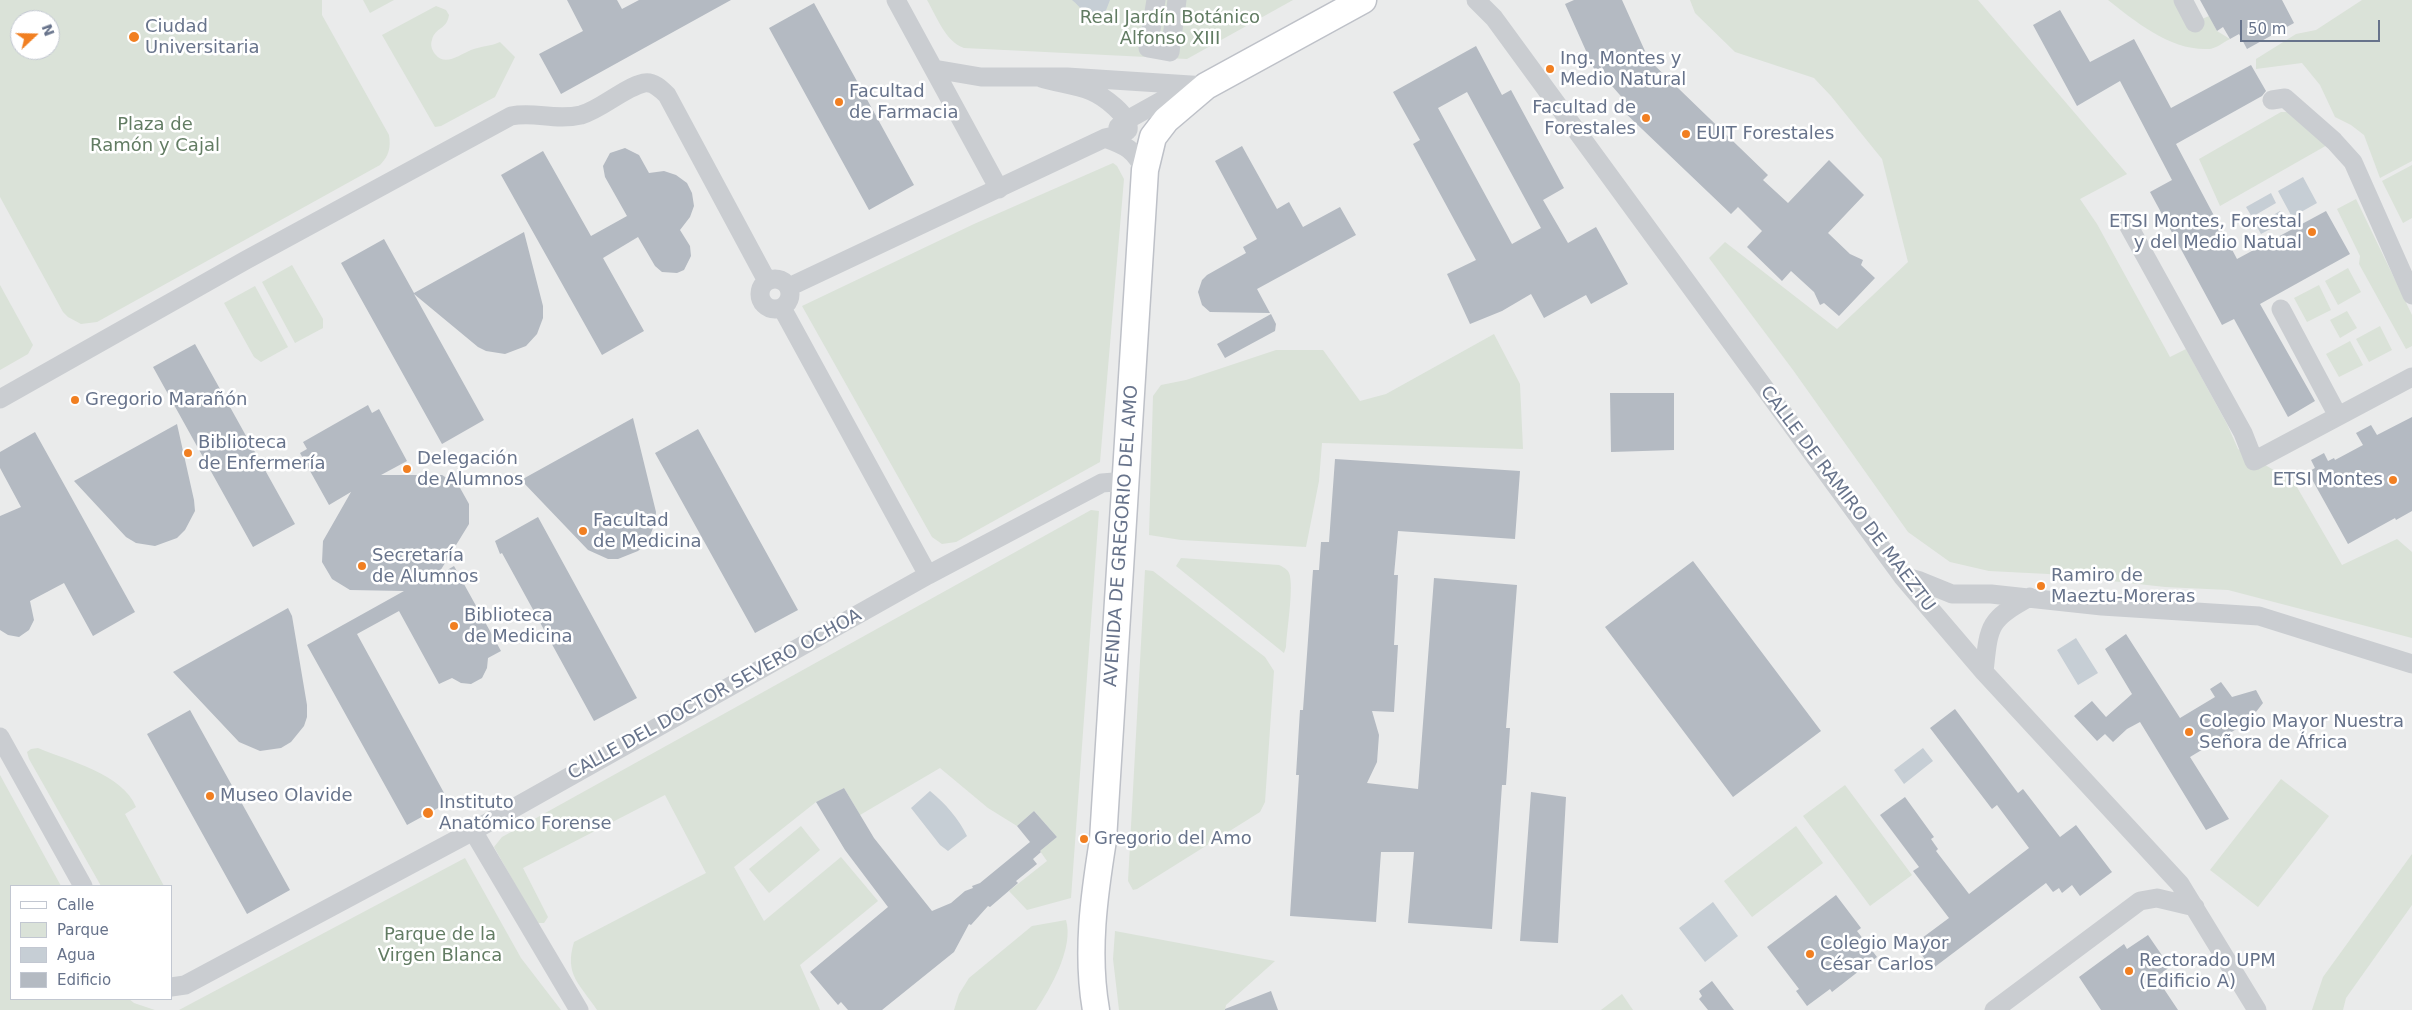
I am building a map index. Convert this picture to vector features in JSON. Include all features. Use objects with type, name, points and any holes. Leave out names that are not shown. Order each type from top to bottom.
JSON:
[{"type":"street","points":[[896,0],[999,189]]},
{"type":"street","points":[[1156,0],[1148,48],[1150,53],[1170,52],[1177,0]]},
{"type":"street","name":"AVENIDA DE GREGORIO DEL AMO","points":[[1096,1010],[1091,983],[1092,911],[1103,840],[1145,170],[1153,137],[1198,85],[1363,0]]},
{"type":"street","name":"CALLE DE RAMIRO DE MAEZTU","points":[[1476,0],[1494,18],[1902,576],[1984,672],[2159,859],[2180,884],[2257,1010]]},
{"type":"street","name":"CALLE DE RAMIRO DE MAEZTU","points":[[1487,0],[1494,18]]},
{"type":"street","points":[[2183,0],[2195,23]]},
{"type":"street","points":[[934,69],[981,77],[1041,78],[1067,76],[1198,85]]},
{"type":"street","points":[[1041,78],[1091,91],[1110,102],[1126,120]]},
{"type":"street","points":[[0,399],[246,260],[511,116],[521,114],[559,118],[583,114],[645,83],[657,86],[667,95],[767,281]]},
{"type":"street","points":[[789,287],[1105,138],[1126,120],[1198,85]]},
{"type":"street","points":[[2272,100],[2285,98],[2334,141],[2353,162],[2412,295]]},
{"type":"street","points":[[1105,138],[1122,144],[1135,152],[1145,170]]},
{"type":"street","points":[[2127,222],[2244,433],[2254,461],[2412,376]]},
{"type":"street","points":[[782,280],[789,287],[788,301],[782,308],[768,308],[761,301],[761,288],[767,281],[782,280]]},
{"type":"street","points":[[782,308],[928,575]]},
{"type":"street","points":[[2281,309],[2338,416]]},
{"type":"street","name":"CALLE DEL DOCTOR SEVERO OCHOA","points":[[172,986],[185,985],[473,831],[928,575],[1102,483],[1114,482],[1126,489]]},
{"type":"street","points":[[1902,576],[1952,594],[1991,594],[2102,606],[2259,616],[2412,664]]},
{"type":"street","points":[[1984,672],[1987,642],[1994,622],[2009,608],[2030,597]]},
{"type":"street","points":[[0,737],[82,885]]},
{"type":"street","points":[[473,831],[579,1010]]},
{"type":"street","points":[[1994,1010],[2140,902],[2157,898],[2195,907]]},
{"type":"shaded area","name":"Ciudad Universitaria","points":[[0,0],[2412,0],[2412,1010],[0,1010]]},
{"type":"green space","name":"Plaza de Ramón y Cajal","points":[[0,0],[322,0],[322,15],[389,135],[389,151],[380,165],[97,322],[81,324],[63,312],[0,197]]},
{"type":"green space","points":[[363,0],[394,0],[370,13]]},
{"type":"green space","name":"Real Jardín Botánico Alfonso XIII","points":[[927,0],[1293,0],[1187,59],[964,48],[957,45],[947,34]]},
{"type":"green space","points":[[1690,0],[1978,0],[2127,174],[2080,199],[2097,224],[2170,357],[2186,349],[2227,424],[2238,449],[2294,482],[2342,565],[2397,539],[2412,552],[2412,638],[2228,590],[2165,587],[2048,574],[1989,571],[1950,562],[1908,532],[1793,370],[1709,258],[1725,242],[1837,329],[1908,262],[1882,159],[1814,78],[1735,52],[1695,13]]},
{"type":"green space","points":[[2108,0],[2180,0],[2195,22],[2209,16],[2217,31],[2230,39],[2211,49],[2181,45],[2142,26]]},
{"type":"green space","points":[[2362,0],[2412,0],[2412,161],[2380,178],[2364,135],[2351,125],[2335,117],[2320,85],[2302,63],[2256,69],[2256,59],[2296,34],[2316,30]]},
{"type":"green space","points":[[436,6],[446,10],[449,15],[446,23],[436,33],[431,42],[433,51],[439,58],[443,60],[452,59],[471,50],[500,42],[515,57],[495,97],[441,126],[435,127],[382,35]]},
{"type":"green space","points":[[2281,112],[2290,112],[2329,144],[2220,206],[2199,159]]},
{"type":"green space","points":[[1113,163],[1117,166],[1124,179],[1100,462],[956,542],[942,544],[932,537],[802,306],[974,224]]},
{"type":"green space","points":[[2412,165],[2412,218],[2403,223],[2382,181]]},
{"type":"green space","points":[[2356,199],[2412,315],[2412,346],[2406,349],[2359,264],[2360,256],[2337,209]]},
{"type":"green space","points":[[292,265],[323,319],[323,328],[295,343],[262,282]]},
{"type":"green space","points":[[2348,268],[2361,292],[2338,305],[2325,281]]},
{"type":"green space","points":[[0,285],[33,345],[28,354],[0,370]]},
{"type":"green space","points":[[2319,285],[2331,310],[2307,322],[2294,298]]},
{"type":"green space","points":[[255,286],[288,347],[261,362],[254,357],[224,303]]},
{"type":"green space","points":[[2347,311],[2357,328],[2340,338],[2330,320]]},
{"type":"green space","points":[[2380,326],[2392,350],[2369,362],[2356,339]]},
{"type":"green space","points":[[1494,334],[1520,384],[1523,449],[1322,443],[1319,481],[1306,547],[1181,540],[1149,535],[1153,396],[1161,385],[1186,380],[1276,350],[1323,350],[1360,401],[1386,394]]},
{"type":"green space","points":[[2350,341],[2363,365],[2339,377],[2326,354]]},
{"type":"green space","points":[[1091,510],[1099,511],[1071,898],[1027,910],[1009,891],[1047,861],[1040,851],[1057,837],[1034,811],[1017,826],[988,808],[940,768],[860,815],[844,788],[816,802],[734,867],[764,921],[841,857],[878,901],[800,965],[820,1010],[597,1010],[575,979],[572,971],[571,953],[574,942],[706,873],[665,795],[523,868],[548,917],[544,923],[537,923],[494,847],[502,837]]},
{"type":"green space","points":[[1181,558],[1279,565],[1286,569],[1290,576],[1291,592],[1284,653],[1176,566]]},
{"type":"green space","points":[[1145,570],[1153,571],[1265,657],[1274,671],[1265,802],[1260,812],[1133,890],[1128,881]]},
{"type":"green space","points":[[38,748],[94,770],[120,786],[136,807],[125,814],[163,885],[100,885],[29,759],[27,752]]},
{"type":"green space","points":[[0,775],[60,885],[10,885],[10,1000],[130,1000],[155,1010],[0,1010]]},
{"type":"green space","points":[[2281,779],[2329,816],[2258,907],[2210,870]]},
{"type":"green space","points":[[1845,785],[1912,875],[1870,906],[1803,816]]},
{"type":"green space","points":[[801,826],[820,850],[769,893],[749,869]]},
{"type":"green space","points":[[1796,826],[1823,863],[1752,917],[1724,881]]},
{"type":"green space","points":[[2412,854],[2412,905],[2346,998],[2343,1010],[2312,1010],[2323,977]]},
{"type":"green space","name":"Parque de la Virgen Blanca","points":[[465,858],[521,958],[561,1010],[179,1010]]},
{"type":"green space","points":[[1066,920],[1067,942],[1060,967],[1036,1010],[954,1010],[959,994],[969,978],[1032,926]]},
{"type":"green space","points":[[1115,931],[1275,961],[1226,1005],[1225,1010],[1119,1010],[1113,959]]},
{"type":"green space","points":[[1622,994],[1633,1010],[1601,1010]]},
{"type":"water","points":[[1072,0],[1110,0],[1103,18],[1094,18]]},
{"type":"water","points":[[2303,177],[2317,203],[2292,217],[2278,191]]},
{"type":"water","points":[[2271,193],[2276,203],[2252,217],[2246,207]]},
{"type":"water","points":[[2280,211],[2285,221],[2261,234],[2256,225]]},
{"type":"water","points":[[2076,638],[2098,673],[2078,685],[2057,650]]},
{"type":"water","points":[[1923,748],[1933,761],[1904,784],[1894,770]]},
{"type":"water","points":[[930,791],[951,812],[967,836],[948,851],[940,845],[911,808]]},
{"type":"water","points":[[1713,902],[1738,936],[1705,962],[1679,928]]},
{"type":"building","points":[[567,0],[617,0],[622,9],[639,0],[731,0],[561,94],[539,54],[583,31]]},
{"type":"building","name":"EUIT Forestales","points":[[1574,0],[1622,0],[1649,60],[1768,175],[1763,180],[1788,203],[1829,160],[1864,195],[1828,233],[1850,254],[1863,260],[1861,265],[1875,278],[1839,316],[1824,303],[1820,305],[1814,292],[1791,271],[1782,281],[1747,247],[1762,231],[1738,207],[1731,214],[1620,108],[1626,102],[1612,86],[1602,67],[1595,71],[1565,4]]},
{"type":"building","points":[[2200,0],[2282,0],[2294,23],[2247,49],[2239,34],[2230,39],[2223,27],[2217,31]]},
{"type":"building","name":"Facultad de Farmacia","points":[[814,3],[914,185],[869,210],[769,28]]},
{"type":"building","name":"ETSI Montes, Forestal y del Medio Natual","points":[[2060,10],[2090,62],[2134,39],[2171,108],[2251,65],[2266,91],[2262,96],[2176,144],[2237,259],[2326,211],[2350,254],[2260,304],[2315,401],[2288,417],[2234,319],[2222,325],[2150,192],[2172,180],[2120,81],[2077,106],[2033,25]]},
{"type":"building","points":[[1476,46],[1502,95],[1511,90],[1564,188],[1543,200],[1568,243],[1596,227],[1628,284],[1591,304],[1586,295],[1544,318],[1531,294],[1502,311],[1470,324],[1447,274],[1476,260],[1413,144],[1420,140],[1393,92]],"holes":[[[1467,92],[1541,228],[1512,244],[1438,108]]]},
{"type":"building","points":[[1242,146],[1277,209],[1289,202],[1303,227],[1340,207],[1356,235],[1257,289],[1270,313],[1210,312],[1202,305],[1198,292],[1202,280],[1207,275],[1246,253],[1243,247],[1257,239],[1215,161]]},
{"type":"building","points":[[625,148],[639,155],[649,173],[664,171],[676,175],[687,183],[692,193],[694,206],[690,217],[680,230],[690,246],[691,256],[684,270],[677,273],[662,272],[655,266],[638,237],[603,258],[644,331],[602,355],[501,175],[543,151],[591,236],[627,216],[605,177],[603,166],[610,153]]},
{"type":"building","points":[[524,232],[543,306],[543,318],[537,334],[526,346],[505,354],[486,351],[478,347],[414,294],[484,420],[442,444],[341,263],[384,239],[414,293]]},
{"type":"building","points":[[1271,314],[1276,324],[1275,331],[1225,358],[1217,344]]},
{"type":"building","points":[[195,344],[295,524],[253,547],[153,367]]},
{"type":"building","points":[[1610,393],[1674,393],[1674,450],[1611,452]]},
{"type":"building","points":[[368,405],[372,413],[379,409],[407,461],[381,475],[442,475],[459,486],[469,504],[469,524],[437,576],[454,566],[501,651],[488,658],[487,668],[482,678],[471,684],[461,683],[452,678],[439,684],[399,611],[357,634],[449,802],[407,825],[307,645],[404,591],[350,590],[332,579],[322,562],[323,541],[351,492],[329,505],[300,453],[307,449],[303,442]]},
{"type":"building","points":[[2412,417],[2412,511],[2396,520],[2395,518],[2348,544],[2308,472],[2315,468],[2311,460],[2324,453],[2328,461],[2334,458],[2335,460],[2363,445],[2356,433],[2371,425],[2377,435]]},
{"type":"building","points":[[633,418],[656,512],[655,523],[647,543],[638,551],[618,559],[608,559],[588,550],[521,480]]},
{"type":"building","points":[[177,424],[195,511],[185,530],[177,538],[155,546],[136,543],[126,537],[74,481]]},
{"type":"building","points":[[698,429],[798,610],[755,633],[655,453]]},
{"type":"building","points":[[35,432],[135,612],[93,636],[64,583],[30,601],[34,620],[29,630],[19,637],[8,635],[0,630],[0,516],[21,507],[0,468],[0,452]]},
{"type":"building","points":[[1335,459],[1520,471],[1515,539],[1398,531],[1394,575],[1398,575],[1394,645],[1398,645],[1394,712],[1372,711],[1379,735],[1377,762],[1367,783],[1418,789],[1434,578],[1517,585],[1506,728],[1510,728],[1506,785],[1502,785],[1492,929],[1408,923],[1414,852],[1381,852],[1376,922],[1290,916],[1299,775],[1296,775],[1300,710],[1303,710],[1313,570],[1319,570],[1321,542],[1329,542]]},
{"type":"building","points":[[538,517],[637,698],[594,721],[502,553],[500,554],[495,541]]},
{"type":"building","points":[[1693,561],[1821,731],[1733,797],[1605,627]]},
{"type":"building","points":[[288,608],[292,616],[307,705],[307,717],[304,726],[291,742],[281,748],[260,751],[239,742],[173,672]]},
{"type":"building","name":"Colegio Mayor Nuestra Señora de África","points":[[2126,634],[2180,718],[2215,697],[2210,689],[2221,682],[2232,697],[2256,690],[2263,703],[2248,722],[2190,757],[2229,819],[2206,830],[2140,722],[2127,729],[2113,742],[2105,734],[2097,741],[2074,716],[2092,701],[2106,717],[2132,694],[2105,649]]},
{"type":"building","points":[[1955,709],[2018,793],[2023,789],[2060,837],[2076,825],[2112,872],[2080,896],[2072,885],[2062,893],[2059,888],[2053,892],[2046,883],[1932,969],[1914,944],[1949,918],[1913,871],[1919,867],[1880,815],[1905,797],[1934,837],[1931,839],[1938,849],[1936,851],[1969,894],[2029,848],[1997,805],[1992,809],[1930,728]]},
{"type":"building","points":[[190,710],[290,890],[247,914],[147,734]]},
{"type":"building","points":[[844,788],[874,838],[932,911],[951,903],[965,891],[973,888],[972,886],[980,883],[1030,842],[1017,826],[1034,811],[1057,837],[1033,859],[1037,864],[1016,881],[1018,883],[990,907],[988,906],[971,925],[969,924],[954,952],[882,1010],[848,1010],[841,1002],[838,1005],[810,972],[888,907],[845,850],[816,802]]},
{"type":"building","points":[[1531,792],[1566,797],[1558,943],[1520,941]]},
{"type":"building","name":"Colegio Mayor César Carlos","points":[[1836,895],[1861,928],[1857,931],[1877,957],[1832,992],[1830,989],[1807,1006],[1796,991],[1799,989],[1767,947]]},
{"type":"building","name":"Rectorado UPM (Edificio A)","points":[[2148,935],[2170,967],[2156,977],[2178,1010],[2101,1010],[2079,977],[2124,944],[2127,949]]},
{"type":"building","points":[[1712,981],[1734,1010],[1708,1010],[1699,999],[1702,996],[1699,991]]},
{"type":"building","points":[[1271,991],[1278,1010],[1225,1010],[1225,1009]]},
{"type":"place","name":"Ciudad Universitaria","points":[[134,37]]},
{"type":"place","name":"Ing. Montes y Medio Natural","points":[[1550,69]]},
{"type":"place","name":"Facultad de Farmacia","points":[[839,102]]},
{"type":"place","name":"Facultad de Forestales","points":[[1646,118]]},
{"type":"place","name":"EUIT Forestales","points":[[1686,134]]},
{"type":"place","name":"ETSI Montes, Forestal y del Medio Natual","points":[[2312,232]]},
{"type":"place","name":"Gregorio Marañón","points":[[75,400]]},
{"type":"place","name":"Biblioteca de Enfermería","points":[[188,453]]},
{"type":"place","name":"Delegación de Alumnos","points":[[407,469]]},
{"type":"place","name":"ETSI Montes","points":[[2393,480]]},
{"type":"place","name":"Facultad de Medicina","points":[[583,531]]},
{"type":"place","name":"Secretaría de Alumnos","points":[[362,566]]},
{"type":"place","name":"Ramiro de Maeztu-Moreras","points":[[2041,586]]},
{"type":"place","name":"Biblioteca de Medicina","points":[[454,626]]},
{"type":"place","name":"Colegio Mayor Nuestra Señora de África","points":[[2189,732]]},
{"type":"place","name":"Museo Olavide","points":[[210,796]]},
{"type":"place","name":"Instituto Anatómico Forense","points":[[428,813]]},
{"type":"place","name":"Gregorio del Amo","points":[[1084,839]]},
{"type":"place","name":"Colegio Mayor César Carlos","points":[[1810,954]]},
{"type":"place","name":"Rectorado UPM (Edificio A)","points":[[2129,971]]}]
